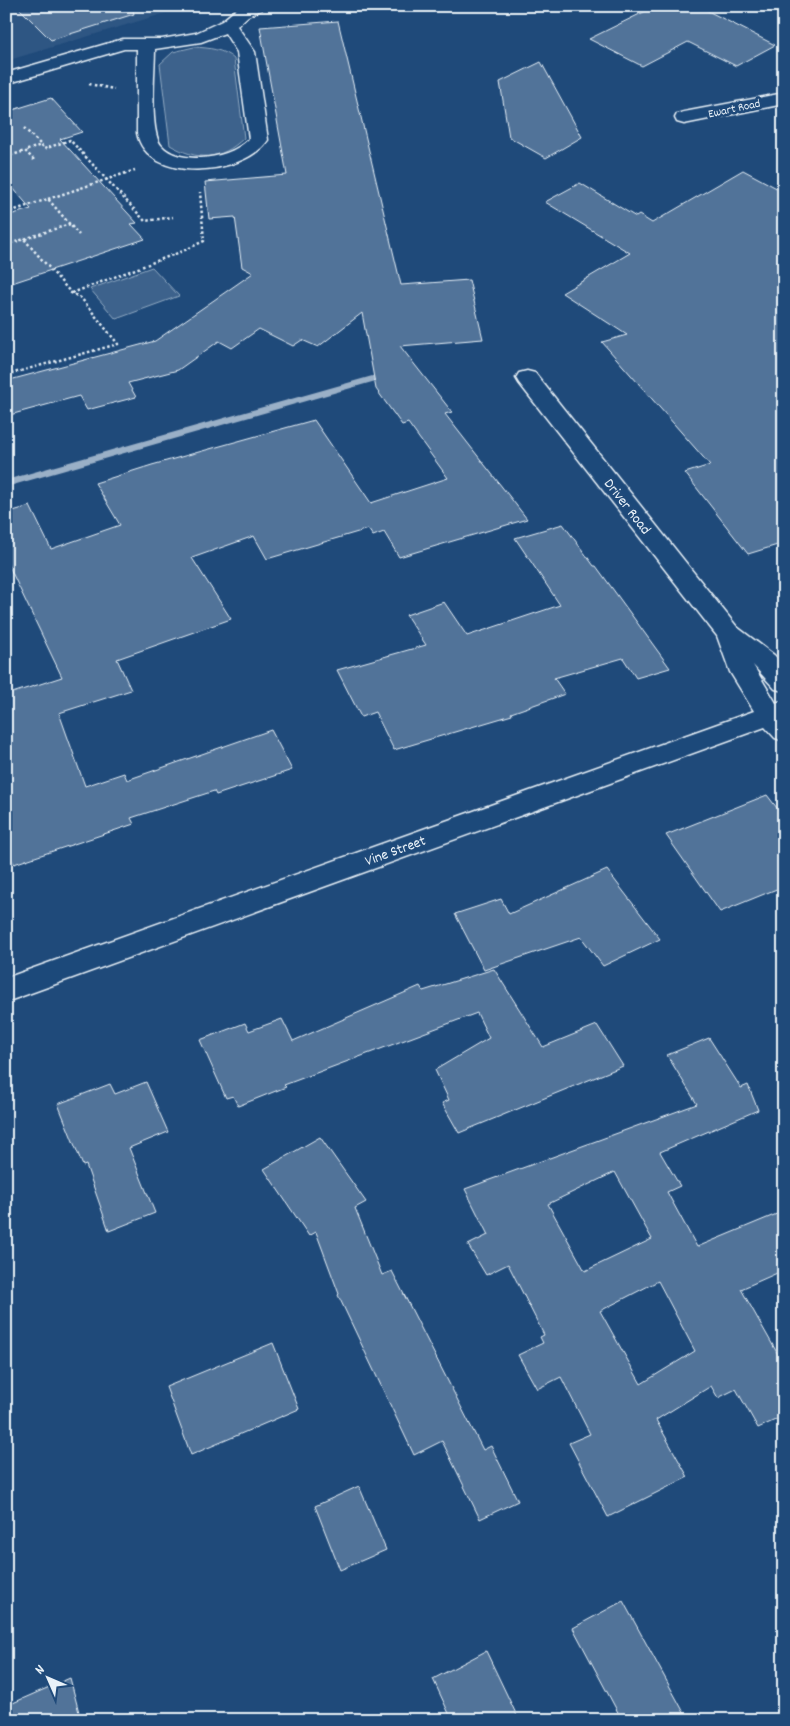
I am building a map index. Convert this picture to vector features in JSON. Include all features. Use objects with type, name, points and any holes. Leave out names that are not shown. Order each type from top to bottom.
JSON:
[{"type":"street","points":[[6,79],[123,44],[162,44],[200,38],[228,25],[242,12],[255,6]]},
{"type":"street","points":[[146,44],[144,93],[147,137],[156,151],[169,159],[198,164],[212,163],[236,156],[254,146],[258,140],[246,52],[228,25]]},
{"type":"street","name":"Ewart Road","points":[[684,118],[784,98]]},
{"type":"street","name":"Driver Road","points":[[528,378],[728,633],[765,661],[784,682]]},
{"type":"street","name":"Driver Road","points":[[728,633],[743,672],[779,719]]},
{"type":"street","name":"Vine Street","points":[[6,990],[779,719]]},
{"type":"path","points":[[61,63],[83,83],[132,93],[144,93]]},
{"type":"path","points":[[24,128],[44,149],[70,140],[145,221],[173,217]]},
{"type":"path","points":[[6,157],[41,146]]},
{"type":"path","points":[[25,151],[34,160]]},
{"type":"path","points":[[6,213],[169,159]]},
{"type":"path","points":[[71,293],[204,241],[198,164]]},
{"type":"path","points":[[48,199],[79,235]]},
{"type":"path","points":[[6,245],[70,224]]},
{"type":"path","points":[[6,374],[118,344],[82,298],[71,293],[24,239]]},
{"type":"shaded area","points":[[6,6],[189,6],[6,61]]},
{"type":"shaded area","points":[[194,47],[220,51],[234,59],[244,138],[235,146],[217,155],[199,156],[170,145],[160,64],[173,52]]},
{"type":"shaded area","points":[[152,267],[179,296],[116,319],[90,289]]},
{"type":"building","points":[[17,6],[132,6],[134,14],[51,40]]},
{"type":"building","points":[[656,6],[698,6],[775,45],[736,66],[688,42],[642,66],[589,39]]},
{"type":"building","points":[[338,21],[401,285],[469,280],[483,339],[400,346],[452,412],[445,414],[527,519],[399,557],[384,532],[373,536],[368,529],[267,559],[254,536],[192,558],[231,619],[117,659],[131,690],[59,713],[85,786],[124,773],[127,780],[271,730],[292,770],[216,795],[214,791],[131,818],[134,824],[14,864],[6,845],[6,695],[62,677],[6,560],[6,513],[30,506],[51,549],[120,525],[95,483],[152,465],[314,420],[371,503],[448,478],[408,423],[402,425],[376,389],[362,313],[318,347],[302,340],[293,346],[259,329],[232,348],[219,341],[178,370],[128,383],[136,397],[87,410],[79,396],[6,416],[6,381],[155,341],[253,273],[242,267],[235,217],[209,219],[205,182],[287,175],[260,27]]},
{"type":"building","points":[[541,62],[582,137],[546,158],[509,137],[500,82]]},
{"type":"building","points":[[51,98],[82,132],[60,139],[137,223],[131,224],[145,239],[6,285],[6,216],[31,209],[6,180],[6,112]]},
{"type":"building","points":[[743,170],[784,192],[784,543],[748,554],[685,473],[710,465],[602,342],[627,335],[562,293],[630,253],[545,202],[580,183],[636,217],[639,215],[652,223]]},
{"type":"building","points":[[563,524],[670,668],[636,678],[623,658],[554,678],[565,694],[511,713],[512,715],[394,750],[375,712],[361,717],[337,670],[426,645],[406,615],[444,602],[467,636],[560,605],[515,538]]},
{"type":"building","points":[[767,795],[784,817],[784,886],[720,912],[666,835]]},
{"type":"building","points":[[607,870],[660,939],[603,966],[581,937],[484,970],[455,914],[501,899],[509,914]]},
{"type":"building","points":[[494,969],[543,1047],[597,1025],[623,1066],[459,1133],[442,1103],[449,1100],[435,1070],[489,1038],[477,1013],[284,1085],[286,1087],[238,1106],[233,1096],[226,1098],[200,1040],[245,1023],[249,1031],[282,1019],[293,1041],[420,986],[423,991]]},
{"type":"building","points":[[709,1038],[741,1088],[748,1085],[758,1110],[660,1152],[680,1186],[667,1192],[697,1247],[784,1211],[784,1270],[741,1289],[784,1365],[784,1416],[758,1428],[736,1389],[718,1398],[711,1386],[656,1420],[688,1477],[608,1517],[569,1443],[590,1434],[561,1377],[537,1389],[518,1355],[543,1343],[540,1337],[544,1335],[508,1264],[486,1275],[468,1245],[488,1235],[465,1189],[697,1104],[667,1055]],"holes":[[[615,1172],[652,1239],[585,1271],[548,1204]],[[658,1281],[695,1351],[641,1384],[600,1311]]]},
{"type":"building","points":[[146,1082],[168,1132],[129,1148],[155,1213],[109,1231],[86,1165],[83,1166],[58,1104],[110,1084],[115,1094]]},
{"type":"building","points":[[320,1137],[366,1202],[355,1208],[382,1275],[392,1271],[483,1450],[491,1446],[518,1501],[480,1519],[442,1441],[414,1455],[338,1295],[316,1232],[309,1236],[264,1169]]},
{"type":"building","points":[[273,1343],[299,1409],[191,1455],[166,1387]]},
{"type":"building","points":[[359,1486],[386,1550],[340,1570],[315,1506]]},
{"type":"building","points":[[623,1601],[688,1720],[622,1720],[573,1628]]},
{"type":"building","points":[[486,1651],[519,1720],[452,1720],[433,1679]]},
{"type":"building","points":[[70,1678],[81,1720],[6,1720],[6,1706]]},
{"type":"waterway","points":[[6,484],[390,374]]}]
